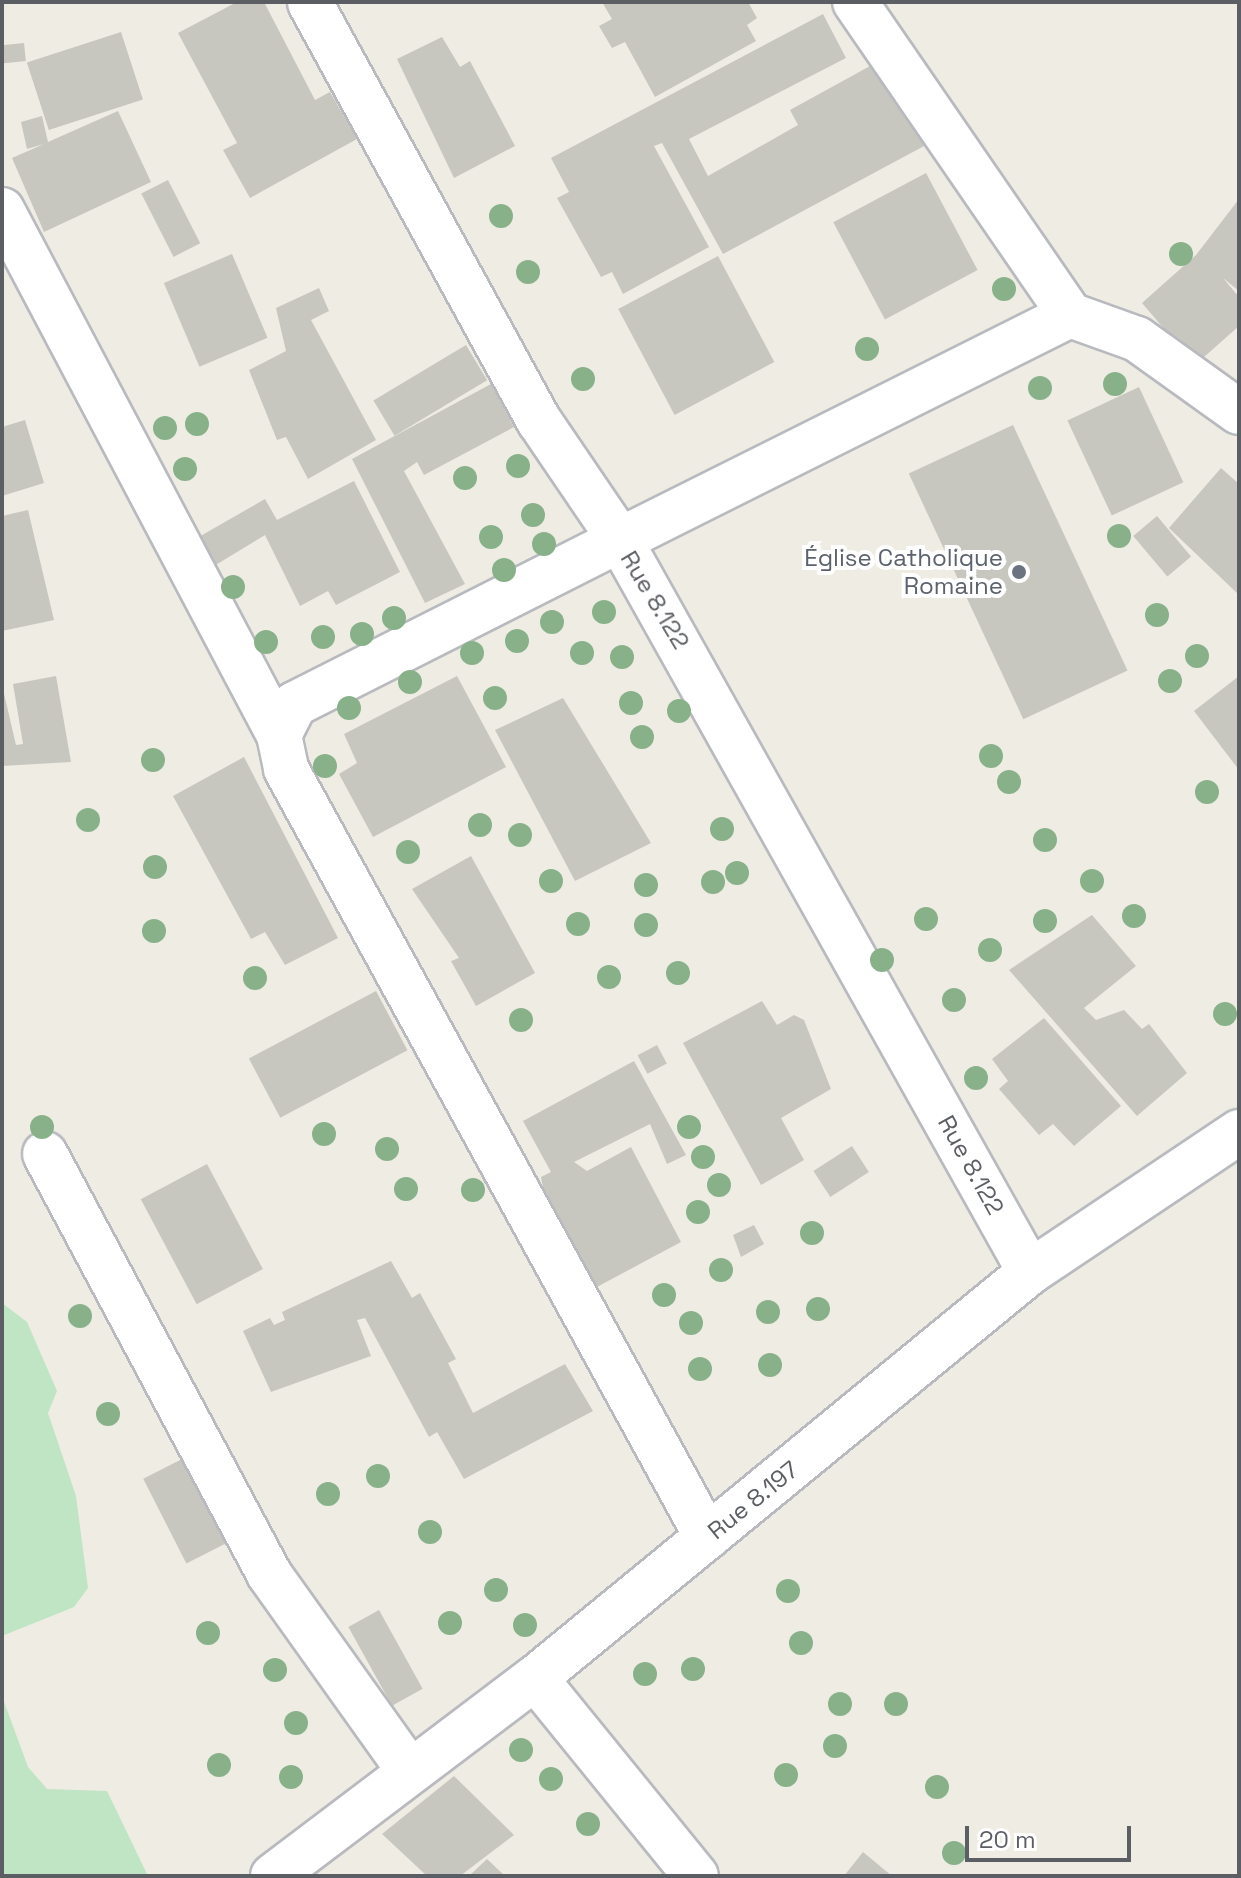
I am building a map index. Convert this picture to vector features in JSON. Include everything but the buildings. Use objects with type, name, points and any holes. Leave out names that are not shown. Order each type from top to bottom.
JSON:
[{"type":"street","points":[[279,735],[295,704],[620,540],[539,421],[310,2]]},
{"type":"street","points":[[855,2],[1070,315],[1137,339],[1239,412]]},
{"type":"street","points":[[2,210],[279,735],[286,769],[707,1537]]},
{"type":"street","name":"Rue 8.122","points":[[1030,1272],[620,540],[1070,315]]},
{"type":"street","name":"Rue 8.197","points":[[273,1876],[409,1770],[535,1678],[1030,1272],[1239,1132]]},
{"type":"street","points":[[45,1154],[269,1574],[409,1770]]},
{"type":"street","points":[[535,1678],[696,1876]]},
{"type":"green space","points":[[2,1303],[27,1322],[57,1391],[48,1413],[76,1496],[88,1588],[74,1607],[2,1636]]},
{"type":"green space","points":[[2,1696],[28,1767],[47,1789],[107,1791],[148,1876],[2,1876]]},
{"type":"place","name":"Église Catholique Romaine","points":[[1019,572]]}]
